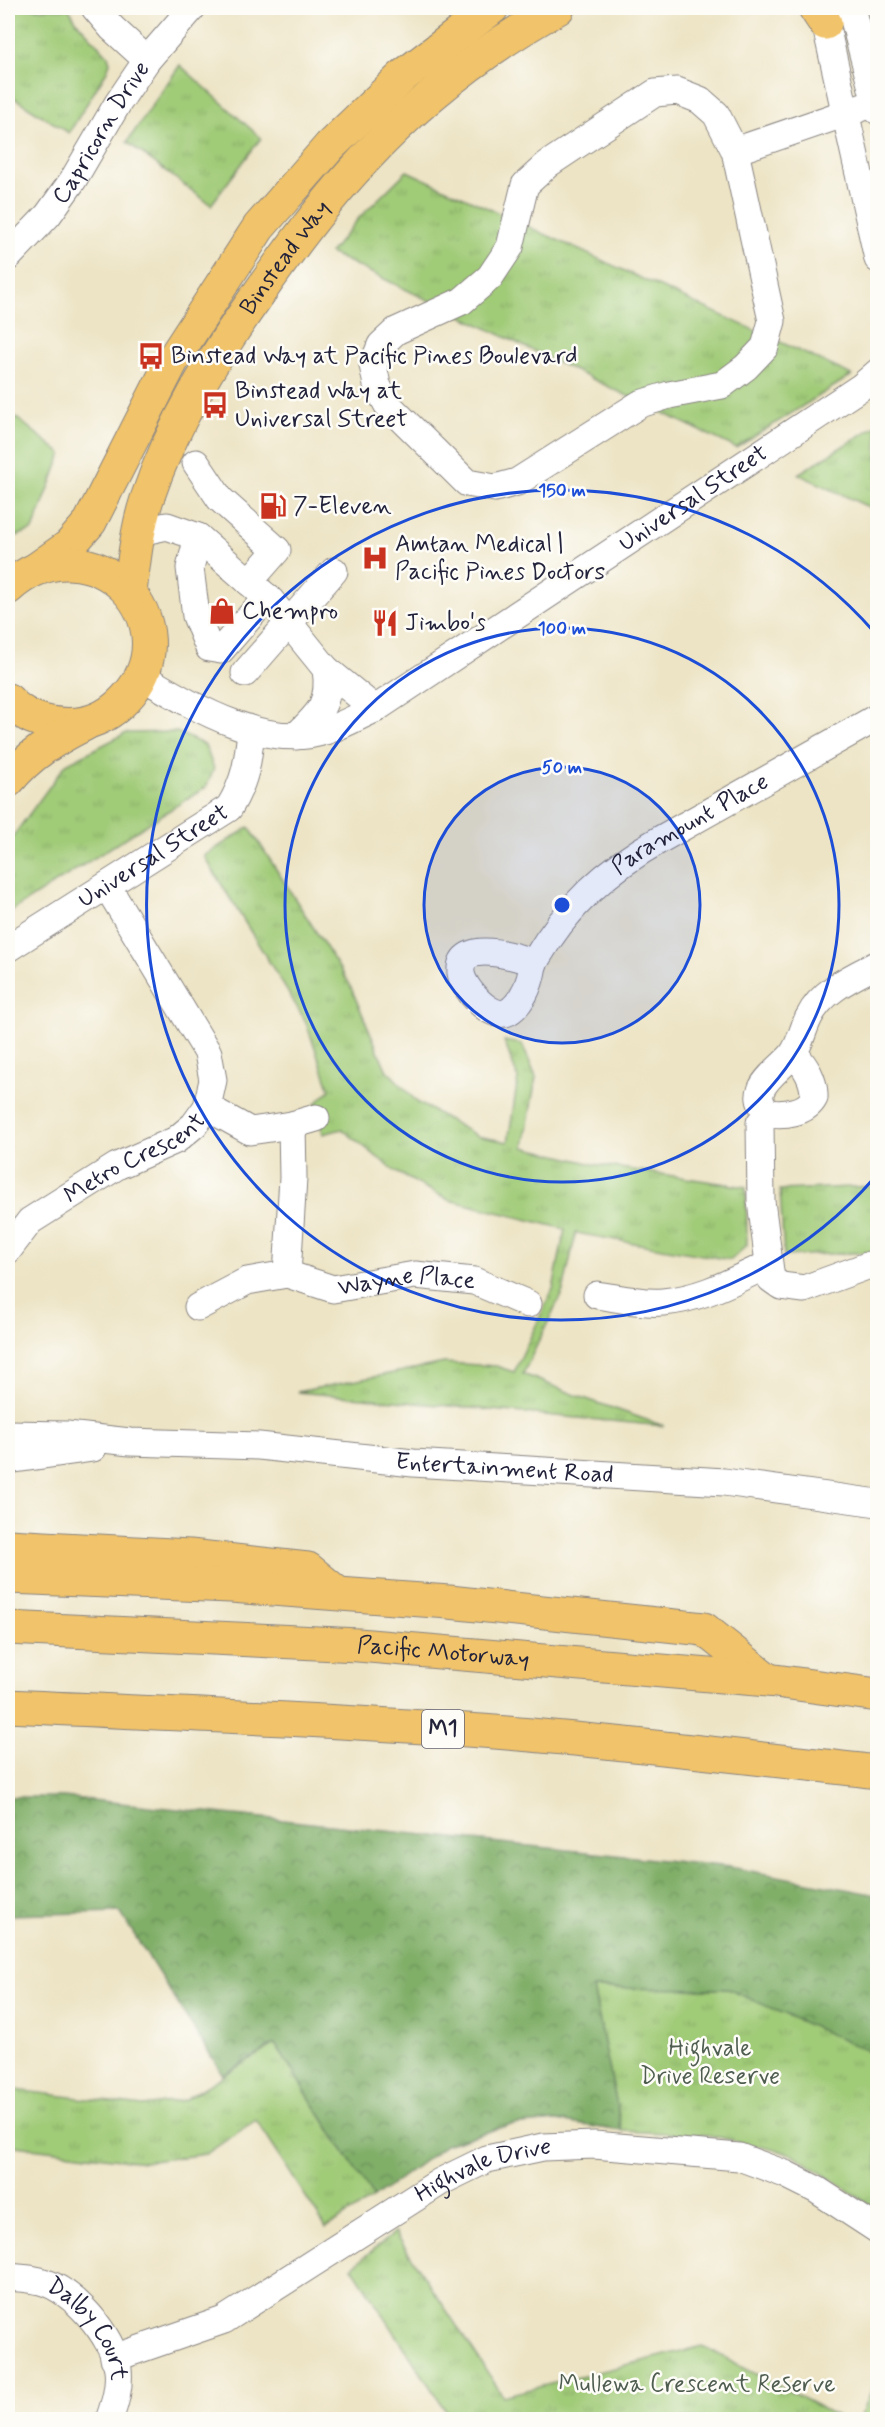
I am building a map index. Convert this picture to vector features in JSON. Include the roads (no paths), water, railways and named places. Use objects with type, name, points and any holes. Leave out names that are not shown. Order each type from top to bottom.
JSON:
[{"type":"main road","name":"Binstead Way","points":[[18,577],[69,546],[90,522],[172,361],[258,227],[330,146],[403,76],[492,8]]},
{"type":"main road","name":"Binstead Way","points":[[130,592],[153,529],[147,500],[177,428],[219,350],[292,246],[362,161],[430,96],[512,33],[558,8]]},
{"type":"main road","points":[[8,782],[31,756],[56,739],[104,716],[119,706],[132,692],[141,676],[147,655],[147,632],[141,611],[130,592],[111,575],[88,565],[62,562],[18,577]]},
{"type":"main road","points":[[8,700],[32,718],[59,725],[87,723]]},
{"type":"main road","points":[[8,1546],[190,1556],[308,1569],[338,1594]]},
{"type":"main road","points":[[8,1577],[231,1586],[449,1602],[704,1629],[768,1680]]},
{"type":"main road","name":"Pacific Motorway","points":[[8,1628],[358,1645],[768,1680],[878,1695]]},
{"type":"main road","name":"M1","points":[[8,1706],[507,1733],[878,1772]]},
{"type":"street","points":[[95,8],[112,28],[147,60]]},
{"type":"street","name":"Capricorn Drive","points":[[8,257],[48,215],[73,180],[118,103],[147,60],[192,8]]},
{"type":"street","points":[[735,151],[845,113],[877,105],[828,11]]},
{"type":"street","points":[[828,11],[845,113],[878,259]]},
{"type":"street","points":[[678,91],[700,100],[716,114],[735,151],[772,321],[765,347],[746,367],[722,385],[669,395],[640,404],[517,482],[495,488],[467,483],[387,404],[377,386],[374,364],[381,345],[396,331],[462,301],[490,277],[510,247],[525,185],[548,164],[655,93],[678,91]]},
{"type":"street","name":"Universal Street","points":[[141,676],[191,705],[251,730],[296,736],[324,732],[375,709],[861,387],[878,372]]},
{"type":"street","points":[[196,463],[220,499],[277,550],[258,589],[221,650],[209,648],[196,616],[190,568],[198,537]]},
{"type":"street","points":[[153,529],[198,537],[258,589],[326,669],[375,709]]},
{"type":"street","points":[[245,673],[334,571]]},
{"type":"street","points":[[296,736],[316,715],[327,698],[326,669]]},
{"type":"street","name":"Paramount Place","points":[[534,963],[576,903],[603,876],[628,858],[878,717]]},
{"type":"street","name":"Universal Street","points":[[8,948],[229,808],[241,788],[247,767],[251,730]]},
{"type":"street","name":"Metro Crescent","points":[[8,1250],[30,1221],[117,1166],[176,1140],[194,1125],[207,1107],[213,1080],[208,1053],[107,886]]},
{"type":"street","points":[[794,1053],[810,1077],[814,1098],[806,1107],[780,1114],[768,1113],[761,1104],[760,1091],[763,1084],[794,1053],[811,1013],[827,994],[845,981],[878,964]]},
{"type":"street","points":[[198,1307],[247,1281],[287,1274],[293,1178],[304,1121],[250,1131],[207,1107]]},
{"type":"street","points":[[768,1113],[760,1123],[761,1201],[771,1279],[781,1286],[804,1289],[878,1262]]},
{"type":"street","points":[[597,1296],[645,1302],[682,1299],[698,1296],[768,1267]]},
{"type":"street","name":"Wayne Place","points":[[287,1274],[333,1289],[415,1275],[474,1281],[528,1304]]},
{"type":"street","name":"Entertainment Road","points":[[8,1434],[67,1435],[130,1442],[259,1446],[413,1463],[724,1482],[878,1503]]},
{"type":"street","name":"Entertainment Road","points":[[8,1460],[130,1442]]},
{"type":"street","name":"Highvale Drive","points":[[114,2358],[224,2320],[440,2182],[488,2159],[543,2146],[594,2145],[739,2157],[785,2174],[817,2190],[878,2230]]},
{"type":"street","name":"Dalby Court","points":[[8,2277],[42,2281],[71,2297],[109,2343],[118,2369],[118,2397],[110,2420]]},
{"type":"place","name":"Binstead Way at Pacific Pines Boulevard","points":[[151,356]]},
{"type":"place","name":"Binstead Way at Universal Street","points":[[215,405]]},
{"type":"place","name":"7-Eleven","points":[[273,506]]},
{"type":"place","name":"Amtan Medical | Pacific Pines Doctors","points":[[375,558]]},
{"type":"place","name":"Chempro","points":[[222,611]]},
{"type":"place","name":"Jimbo's","points":[[385,623]]},
{"type":"park label","name":"Highvale Drive Reserve","points":[[710,2062]]},
{"type":"park label","name":"Mullewa Crescent Reserve","points":[[697,2384]]}]
